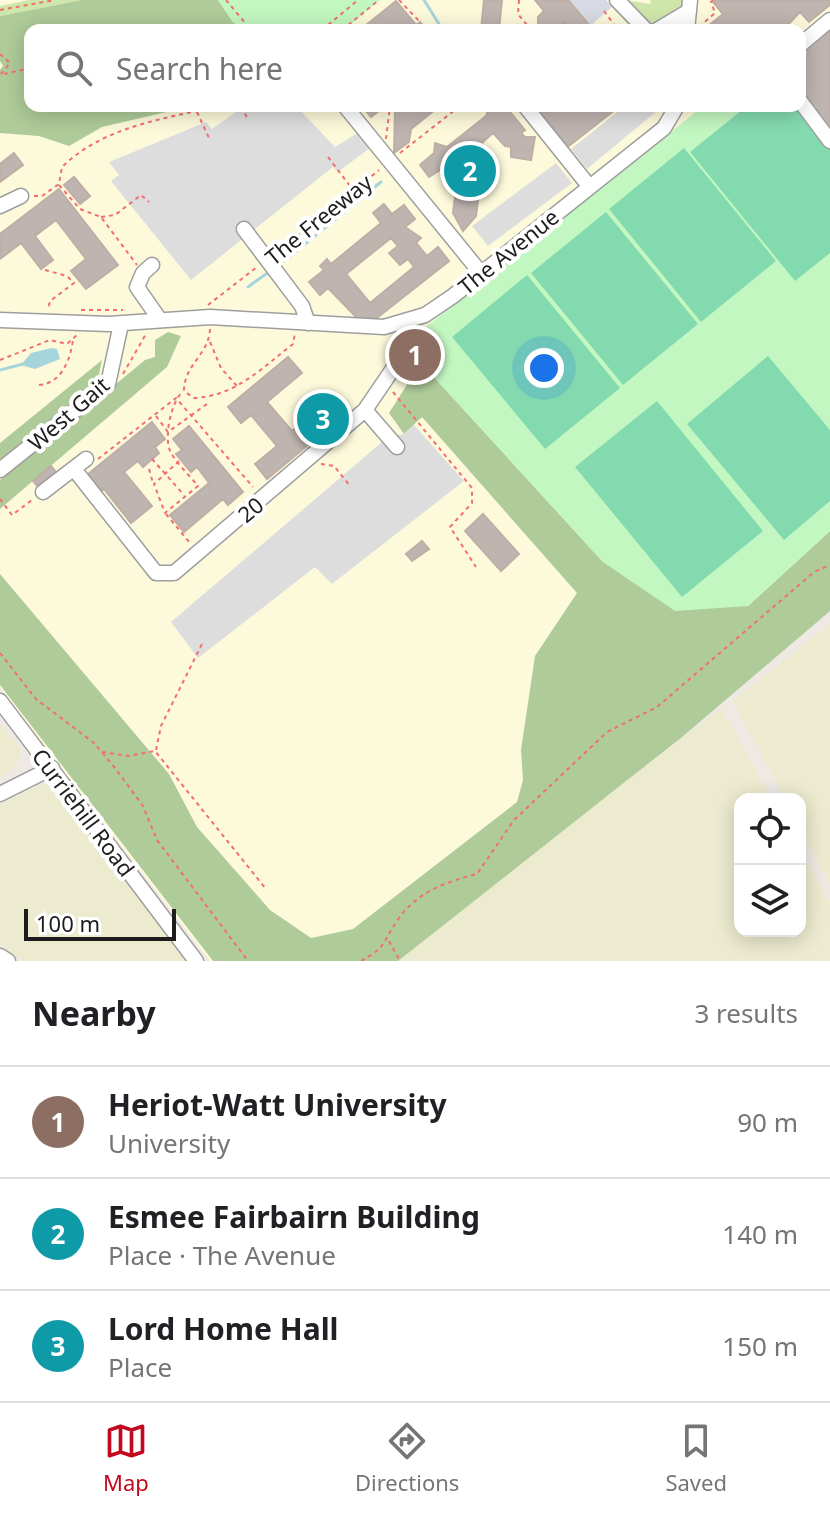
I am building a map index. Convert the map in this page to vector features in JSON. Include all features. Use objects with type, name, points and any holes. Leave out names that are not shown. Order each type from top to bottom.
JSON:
[{"type":"street","points":[[617,0],[640,24]]},
{"type":"street","points":[[665,24],[690,5]]},
{"type":"street","points":[[806,40],[830,20]]},
{"type":"street","points":[[806,109],[830,141]]},
{"type":"street","points":[[350,112],[480,272]]},
{"type":"street","points":[[530,112],[589,186]]},
{"type":"street","name":"The Avenue","points":[[304,325],[365,327],[403,323],[439,306],[664,128],[673,112]]},
{"type":"street","points":[[0,206],[21,196]]},
{"type":"street","points":[[0,320],[79,316],[115,324],[160,320],[210,310],[304,325],[302,306],[244,229]]},
{"type":"street","points":[[147,269],[139,294],[160,320]]},
{"type":"street","name":"20","points":[[79,468],[156,573],[174,573],[263,499],[288,486],[365,410],[401,357],[406,341],[403,323]]},
{"type":"street","name":"West Gait","points":[[0,470],[108,384],[113,372],[115,324]]},
{"type":"street","points":[[365,410],[397,447]]},
{"type":"street","points":[[43,492],[79,468]]},
{"type":"street","name":"Curriehill Road","points":[[0,701],[196,961]]},
{"type":"street","points":[[0,794],[52,768]]},
{"type":"street","points":[[0,956],[8,961]]},
{"type":"path","points":[[0,10],[55,0]]},
{"type":"path","points":[[226,0],[246,24]]},
{"type":"path","points":[[329,24],[358,0]]},
{"type":"path","points":[[349,24],[379,0]]},
{"type":"path","points":[[399,0],[420,22]]},
{"type":"path","points":[[519,0],[518,14],[526,24]]},
{"type":"path","points":[[702,24],[715,13],[713,0]]},
{"type":"path","points":[[604,11],[614,24]]},
{"type":"path","points":[[0,54],[10,63],[2,75]]},
{"type":"path","points":[[2,75],[24,70]]},
{"type":"path","points":[[21,196],[42,196],[59,184],[62,167],[104,137],[192,112]]},
{"type":"path","points":[[196,112],[209,138]]},
{"type":"path","points":[[244,112],[247,118]]},
{"type":"path","points":[[388,156],[390,112]]},
{"type":"path","name":"The Freeway","points":[[196,310],[210,310],[353,191],[388,156],[451,112]]},
{"type":"path","points":[[328,157],[353,191]]},
{"type":"path","points":[[59,184],[80,209],[101,217],[147,269]]},
{"type":"path","points":[[101,217],[115,215],[141,195],[149,202]]},
{"type":"path","points":[[36,309],[48,309],[50,301],[74,283],[67,276],[45,270]]},
{"type":"path","points":[[39,385],[60,376],[71,357],[79,316],[130,310]]},
{"type":"path","points":[[210,310],[210,340],[221,368],[238,387]]},
{"type":"path","points":[[184,391],[194,398],[208,397],[238,387],[293,344],[296,327],[304,325]]},
{"type":"path","points":[[0,360],[50,340],[67,344],[73,340]]},
{"type":"path","points":[[79,468],[184,391],[186,372],[210,340]]},
{"type":"path","points":[[385,381],[472,488],[472,503],[450,527],[476,567]]},
{"type":"path","points":[[168,432],[207,404],[208,397]]},
{"type":"path","points":[[176,398],[263,499]]},
{"type":"path","points":[[165,513],[198,486],[170,450],[168,432],[176,398]]},
{"type":"path","points":[[155,415],[168,432]]},
{"type":"path","points":[[152,459],[185,496]]},
{"type":"path","points":[[154,484],[179,461]]},
{"type":"path","points":[[309,470],[328,463],[351,487]]},
{"type":"path","points":[[149,469],[165,513],[198,553]]},
{"type":"path","points":[[0,499],[12,515],[43,492]]},
{"type":"path","points":[[361,961],[382,950],[398,918],[437,884],[477,874],[514,820],[607,732],[657,707],[814,572],[830,565]]},
{"type":"path","points":[[155,751],[161,726],[202,644]]},
{"type":"path","points":[[0,653],[36,699],[71,723],[101,752],[143,806],[157,840],[248,961]]},
{"type":"path","points":[[101,752],[128,756],[155,751]]},
{"type":"path","points":[[155,751],[266,889]]},
{"type":"path","points":[[388,939],[400,961]]},
{"type":"shaded area","points":[[0,0],[830,0],[830,604],[420,961],[210,961],[0,688]]},
{"type":"shaded area","points":[[568,0],[606,0],[612,7],[588,24]]},
{"type":"shaded area","points":[[236,112],[302,112],[335,147],[359,132],[371,147],[338,172],[333,167],[191,280],[111,181],[119,175],[109,162],[206,122],[212,129]]},
{"type":"shaded area","points":[[617,112],[656,112],[587,169],[571,149]]},
{"type":"shaded area","points":[[556,163],[572,183],[488,246],[472,226]]},
{"type":"shaded area","points":[[414,425],[464,481],[332,584],[315,567],[198,658],[171,622],[388,437],[404,434]]},
{"type":"green space","points":[[29,0],[82,0],[0,16],[0,6]]},
{"type":"green space","points":[[82,0],[218,0],[236,24],[24,24],[24,112],[166,112],[102,127],[69,146],[39,136],[0,133],[0,70],[3,66],[0,61],[0,16]]},
{"type":"green space","points":[[218,0],[380,0],[351,24],[233,22]]},
{"type":"green space","points":[[624,0],[651,4],[650,0],[685,0],[657,24],[647,24]]},
{"type":"green space","points":[[806,111],[830,131],[830,531],[748,606],[675,611],[603,562],[421,363],[427,326],[696,112]]},
{"type":"green space","points":[[740,112],[805,112],[830,142],[830,253],[795,281],[690,152]]},
{"type":"green space","points":[[684,148],[776,261],[701,322],[609,209]]},
{"type":"green space","points":[[606,212],[698,324],[623,385],[531,273]]},
{"type":"green space","points":[[527,275],[620,388],[545,449],[452,337]]},
{"type":"green space","points":[[168,332],[181,336],[167,367],[0,509],[0,480],[145,360],[155,357],[155,340]]},
{"type":"green space","points":[[768,356],[830,430],[830,501],[784,540],[687,424]]},
{"type":"green space","points":[[102,360],[97,383],[0,463],[0,443]]},
{"type":"green space","points":[[421,363],[603,562],[748,606],[830,531],[830,611],[682,737],[398,961],[213,961],[0,685],[0,574],[169,774],[197,827],[270,910],[311,938],[353,929],[517,802],[523,780],[521,750],[535,656],[577,593],[422,417],[404,434],[389,413]]},
{"type":"green space","points":[[657,401],[763,531],[682,597],[575,467]]},
{"type":"green space","points":[[830,624],[830,885],[806,839],[806,793],[782,793],[733,701]]},
{"type":"green space","points":[[721,708],[769,793],[734,793],[734,937],[806,937],[806,860],[830,902],[830,961],[395,961]]},
{"type":"green space","points":[[0,723],[22,751],[15,768],[0,776]]},
{"type":"green space","points":[[49,781],[191,961],[23,961],[0,945],[0,804]]},
{"type":"water","points":[[57,349],[60,359],[35,369],[21,365],[31,353]]},
{"type":"building","points":[[484,0],[502,0],[500,24],[482,24]]},
{"type":"building","points":[[535,0],[568,0],[588,24],[538,24],[538,17],[544,11]]},
{"type":"building","points":[[830,0],[830,5],[809,22],[800,12],[789,24],[710,24],[723,14],[713,2]]},
{"type":"building","points":[[396,1],[415,24],[367,24]]},
{"type":"building","points":[[830,27],[830,132],[806,100],[806,45]]},
{"type":"building","points":[[395,112],[432,112],[411,129],[409,142],[394,153]]},
{"type":"building","points":[[488,112],[510,112],[525,130],[521,133],[525,137],[535,137],[531,160],[511,157],[511,147],[505,146],[493,133],[474,150],[483,162],[476,216],[463,231],[453,213],[459,164],[454,157],[453,162],[429,177],[420,165],[434,153],[435,143],[447,147]]},
{"type":"building","points":[[538,112],[612,112],[566,148]]},
{"type":"building","points":[[14,153],[23,165],[0,182],[0,164]]},
{"type":"building","points":[[74,177],[90,196],[80,204],[64,185]]},
{"type":"building","points":[[59,189],[118,265],[86,289],[71,271],[86,259],[56,220],[35,236],[53,260],[41,269],[21,243],[0,259],[0,234]]},
{"type":"building","points":[[384,204],[392,214],[404,205],[415,219],[405,227],[421,238],[416,243],[427,256],[438,247],[449,261],[373,321],[359,320],[328,288],[320,295],[309,282],[324,270],[320,266],[327,259],[331,264],[381,223],[373,213]],"holes":[[[391,238],[398,246],[389,253],[400,265],[408,259],[414,267],[370,303],[346,274]]]},
{"type":"building","points":[[288,357],[302,373],[267,402],[292,431],[334,396],[350,410],[267,479],[255,464],[277,446],[251,415],[241,423],[228,407]]},
{"type":"building","points":[[152,422],[165,439],[155,447],[159,453],[143,467],[138,461],[124,472],[152,506],[131,523],[104,489],[100,492],[87,475]]},
{"type":"building","points":[[189,426],[243,492],[228,505],[223,499],[184,532],[170,515],[209,483],[197,467],[191,472],[176,454],[182,450],[173,439]]},
{"type":"building","points":[[51,466],[56,472],[38,487],[33,481]]},
{"type":"building","points":[[483,514],[519,554],[501,571],[465,531]]},
{"type":"building","points":[[422,541],[429,549],[412,561],[406,554]]},
{"type":"waterway","points":[[424,0],[439,24]]},
{"type":"waterway","points":[[284,261],[381,182]]},
{"type":"waterway","points":[[248,287],[266,274]]},
{"type":"waterway","points":[[0,370],[23,364]]},
{"type":"place","name":"Esmee Fairbairn Building","points":[[470,171]]},
{"type":"place","name":"Heriot-Watt University","points":[[415,355]]},
{"type":"place","name":"Lord Home Hall","points":[[323,419]]}]
